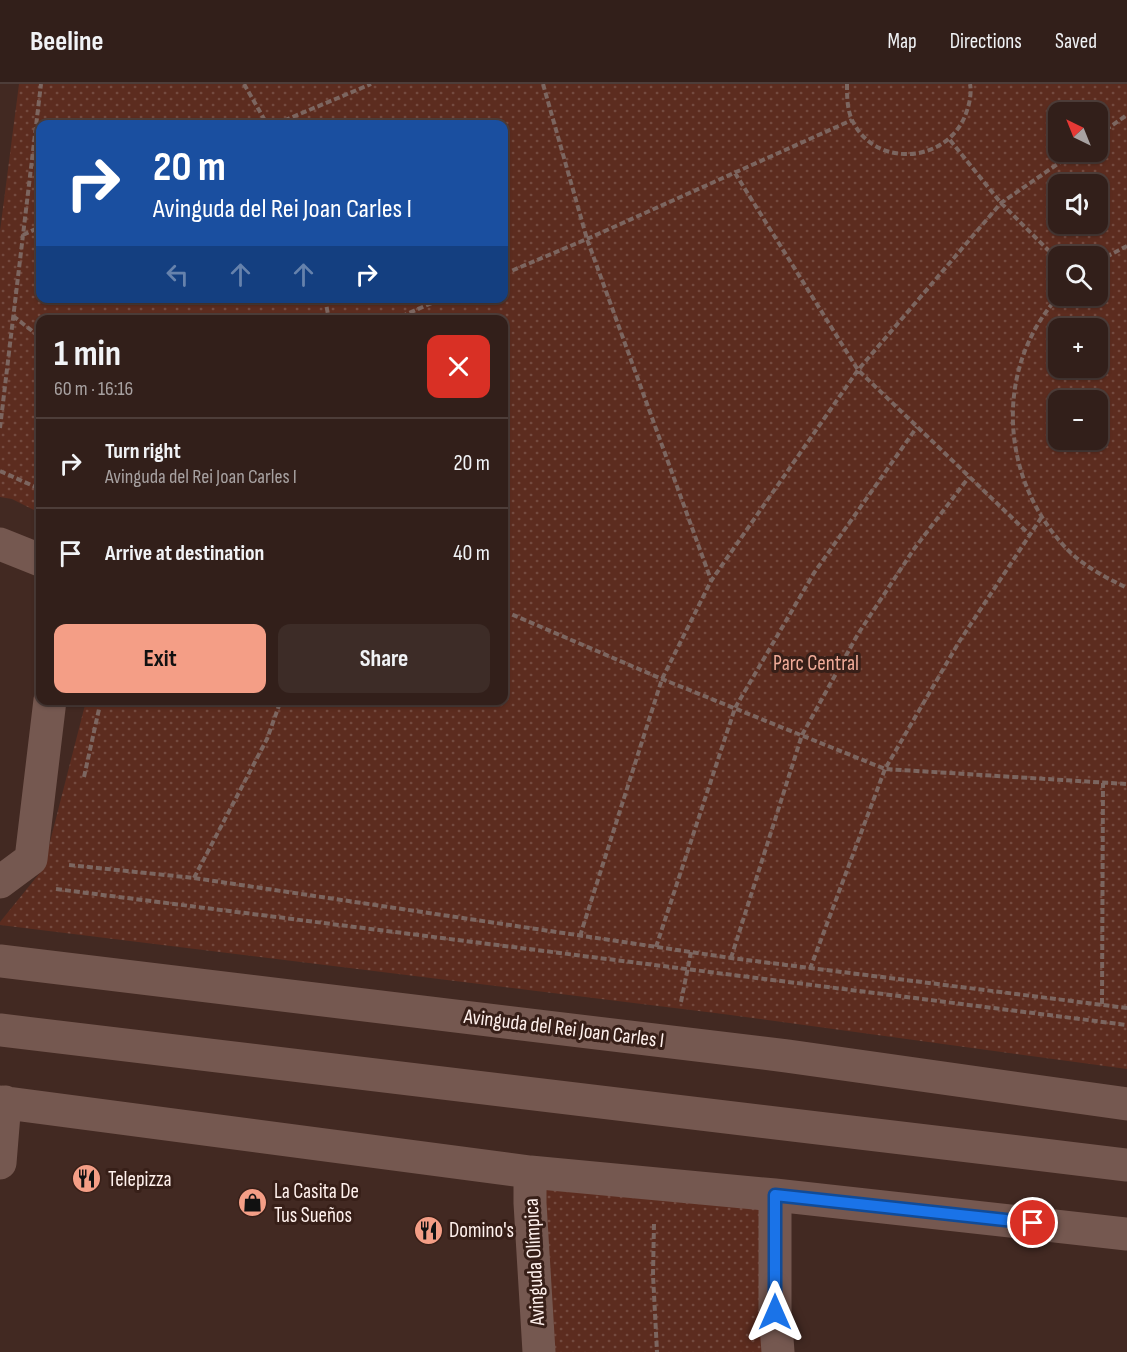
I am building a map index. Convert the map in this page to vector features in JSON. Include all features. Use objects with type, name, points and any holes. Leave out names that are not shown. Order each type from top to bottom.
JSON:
[{"type":"street","points":[[0,544],[36,557]]},
{"type":"street","points":[[1,882],[31,859],[49,705]]},
{"type":"street","name":"Avinguda del Rei Joan Carles I","points":[[0,961],[741,1050],[1127,1104]]},
{"type":"street","points":[[0,1030],[1127,1165]]},
{"type":"street","points":[[0,1164],[3,1102],[530,1172],[775,1195],[1127,1234]]},
{"type":"street","name":"Avinguda Olímpica","points":[[530,1172],[539,1352]]},
{"type":"street","points":[[775,1195],[775,1312],[778,1352]]},
{"type":"path","points":[[37,120],[41,84]]},
{"type":"path","points":[[244,84],[265,120]]},
{"type":"path","points":[[286,120],[371,84]]},
{"type":"path","points":[[543,84],[587,239],[711,581]]},
{"type":"path","points":[[847,84],[847,100],[852,120],[862,135],[878,147],[896,154],[915,154],[933,150],[950,140],[962,124],[969,107],[971,85]]},
{"type":"path","points":[[1108,128],[1127,115]]},
{"type":"path","points":[[508,271],[587,239],[852,120]]},
{"type":"path","points":[[0,428],[36,126]]},
{"type":"path","points":[[950,140],[1001,203],[1048,250]]},
{"type":"path","points":[[580,936],[662,680],[711,581],[858,370],[1001,203],[1060,162]]},
{"type":"path","points":[[735,173],[858,370],[1030,536]]},
{"type":"path","points":[[23,235],[36,229]]},
{"type":"path","points":[[1108,256],[1127,246]]},
{"type":"path","points":[[404,315],[432,303]]},
{"type":"path","points":[[1050,306],[1025,349],[1014,392],[1013,436],[1022,478],[1041,518],[1067,549],[1099,575],[1127,588]]},
{"type":"path","points":[[13,316],[36,335]]},
{"type":"path","points":[[656,947],[735,708],[814,573],[917,427]]},
{"type":"path","points":[[0,471],[36,487]]},
{"type":"path","points":[[731,958],[802,735],[858,634],[914,549],[969,477]]},
{"type":"path","points":[[810,969],[885,769],[959,642],[1041,518]]},
{"type":"path","points":[[508,613],[662,680],[885,769],[1127,784]]},
{"type":"path","points":[[84,778],[100,705]]},
{"type":"path","points":[[194,878],[267,740],[279,705]]},
{"type":"path","points":[[1102,1004],[1103,783]]},
{"type":"path","points":[[65,864],[194,878],[810,969],[1127,1008]]},
{"type":"path","points":[[1,882],[1127,1026]]},
{"type":"path","points":[[657,1352],[653,1265],[654,1211],[659,1184]]},
{"type":"green space","name":"Parc Central","points":[[19,84],[1127,84],[1127,1069],[723,1014],[0,925],[0,922],[43,869],[85,705],[508,705],[508,315],[36,315],[36,511],[12,499],[0,497],[0,231]]},
{"type":"green space","points":[[528,1180],[775,1195],[779,1352],[541,1352]]},
{"type":"place","name":"Telepizza","points":[[87,1179]]},
{"type":"place","name":"La Casita De Tus Sueños","points":[[253,1203]]},
{"type":"place","name":"Domino's","points":[[428,1230]]},
{"type":"route","points":[[775,1312],[775,1195],[1033,1223]]}]
